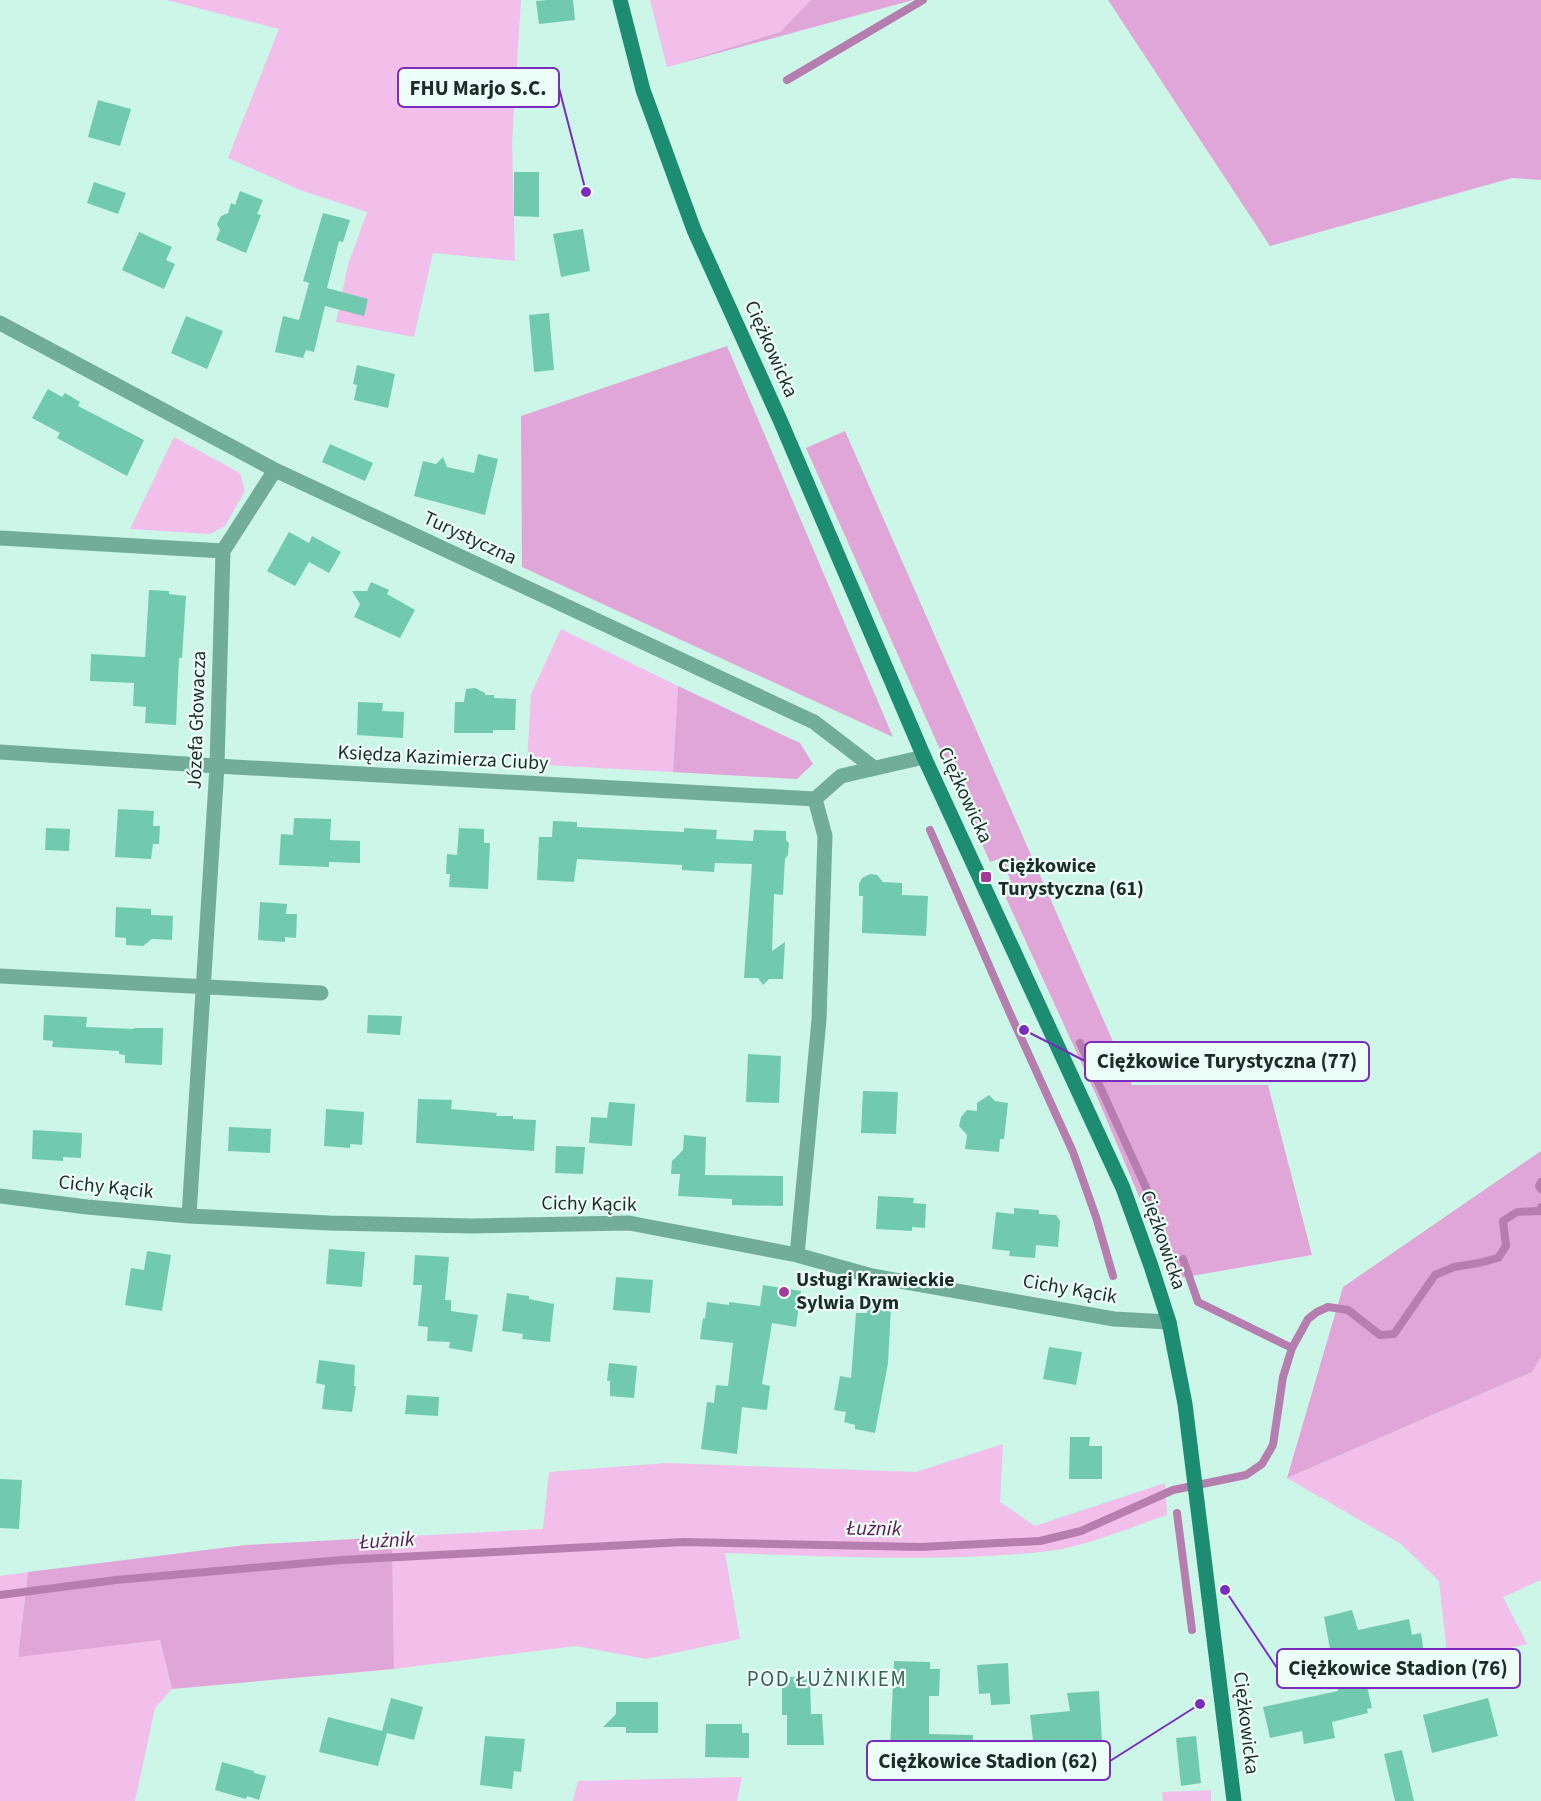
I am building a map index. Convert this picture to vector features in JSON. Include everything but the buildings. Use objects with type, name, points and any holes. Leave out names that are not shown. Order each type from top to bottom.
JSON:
[{"type":"street","name":"Ciężkowicka","points":[[620,0],[643,90],[694,230],[780,420],[924,757],[1123,1188],[1151,1266],[1170,1322],[1185,1404],[1234,1801]]},
{"type":"street","name":"Turystyczna","points":[[0,323],[275,470],[814,722],[874,768]]},
{"type":"street","points":[[0,538],[223,551],[275,470]]},
{"type":"street","name":"Józefa Głowacza","points":[[189,1216],[217,766],[223,551]]},
{"type":"street","name":"Księdza Kazimierza Ciuby","points":[[0,752],[815,799]]},
{"type":"street","points":[[797,1255],[819,1020],[825,836],[815,799],[841,776],[924,757]]},
{"type":"street","points":[[0,976],[321,993]]},
{"type":"street","name":"Cichy Kącik","points":[[0,1196],[189,1216],[340,1224],[472,1226],[629,1223],[797,1255],[872,1276],[1114,1319],[1170,1322]]},
{"type":"shaded area","points":[[166,0],[521,0],[512,143],[515,261],[433,253],[414,337],[336,322],[348,265],[367,212],[300,190],[228,158],[279,29]]},
{"type":"shaded area","points":[[650,0],[811,0],[780,32],[667,67]]},
{"type":"shaded area","points":[[811,0],[913,0],[667,67],[780,32]]},
{"type":"shaded area","points":[[1108,0],[1541,0],[1541,180],[1512,178],[1270,246]]},
{"type":"shaded area","points":[[727,346],[893,737],[522,567],[521,416]]},
{"type":"shaded area","points":[[845,431],[1132,1085],[1268,1085],[1312,1255],[1174,1279],[1097,1097],[1000,885],[1010,879],[1002,858],[990,862],[806,448]]},
{"type":"shaded area","points":[[174,437],[240,473],[245,491],[225,526],[210,534],[130,529]]},
{"type":"shaded area","points":[[561,629],[678,686],[673,772],[527,764],[531,694]]},
{"type":"shaded area","points":[[678,686],[800,743],[813,764],[797,779],[673,772]]},
{"type":"shaded area","points":[[1541,1151],[1541,1357],[1532,1372],[1287,1478],[1343,1287]]},
{"type":"shaded area","points":[[1541,1357],[1541,1580],[1503,1597],[1527,1644],[1448,1663],[1439,1581],[1401,1544],[1287,1478],[1532,1372]]},
{"type":"shaded area","points":[[1003,1444],[1000,1502],[1035,1526],[1165,1483],[1167,1515],[1064,1549],[1009,1555],[887,1558],[725,1553],[740,1639],[646,1659],[576,1646],[394,1669],[392,1537],[543,1529],[549,1472],[666,1463],[916,1472]]},
{"type":"shaded area","points":[[392,1537],[394,1669],[172,1689],[160,1640],[18,1657],[28,1572],[246,1545]]},
{"type":"shaded area","points":[[28,1572],[18,1656],[160,1640],[172,1689],[155,1708],[135,1801],[0,1801],[0,1576]]},
{"type":"shaded area","points":[[742,1777],[737,1801],[573,1801],[578,1781]]},
{"type":"shaded area","points":[[1211,1790],[1211,1801],[1163,1801],[1162,1792]]},
{"type":"waterway","points":[[787,80],[923,0]]},
{"type":"waterway","points":[[930,830],[1073,1152],[1096,1217],[1113,1276]]},
{"type":"waterway","points":[[1080,1043],[1153,1203]]},
{"type":"waterway","name":"Łużnik","points":[[1541,1182],[1539,1186],[1541,1189]]},
{"type":"waterway","name":"Łużnik","points":[[0,1595],[116,1580],[341,1560],[684,1542],[921,1547],[1040,1541],[1081,1531],[1173,1490],[1246,1475],[1262,1464],[1273,1445],[1283,1377],[1292,1348],[1308,1319],[1328,1307],[1348,1310],[1380,1335],[1394,1334],[1435,1275],[1454,1267],[1498,1258],[1506,1246],[1503,1221],[1517,1212],[1540,1211],[1541,1207]]},
{"type":"waterway","points":[[1183,1259],[1198,1302],[1292,1348]]},
{"type":"waterway","points":[[1177,1513],[1192,1630]]},
{"type":"place","name":"FHU Marjo S.C.","points":[[586,192]]},
{"type":"place","name":"Ciężkowice Turystyczna (61)","points":[[986,877]]},
{"type":"place","name":"Ciężkowice Turystyczna (77)","points":[[1024,1030]]},
{"type":"place","name":"Usługi Krawieckie Sylwia Dym","points":[[784,1292]]},
{"type":"place","name":"Ciężkowice Stadion (76)","points":[[1225,1590]]},
{"type":"place","name":"Ciężkowice Stadion (62)","points":[[1200,1704]]},
{"type":"district","name":"POD ŁUŻNIKIEM","points":[[827,1679]]}]
